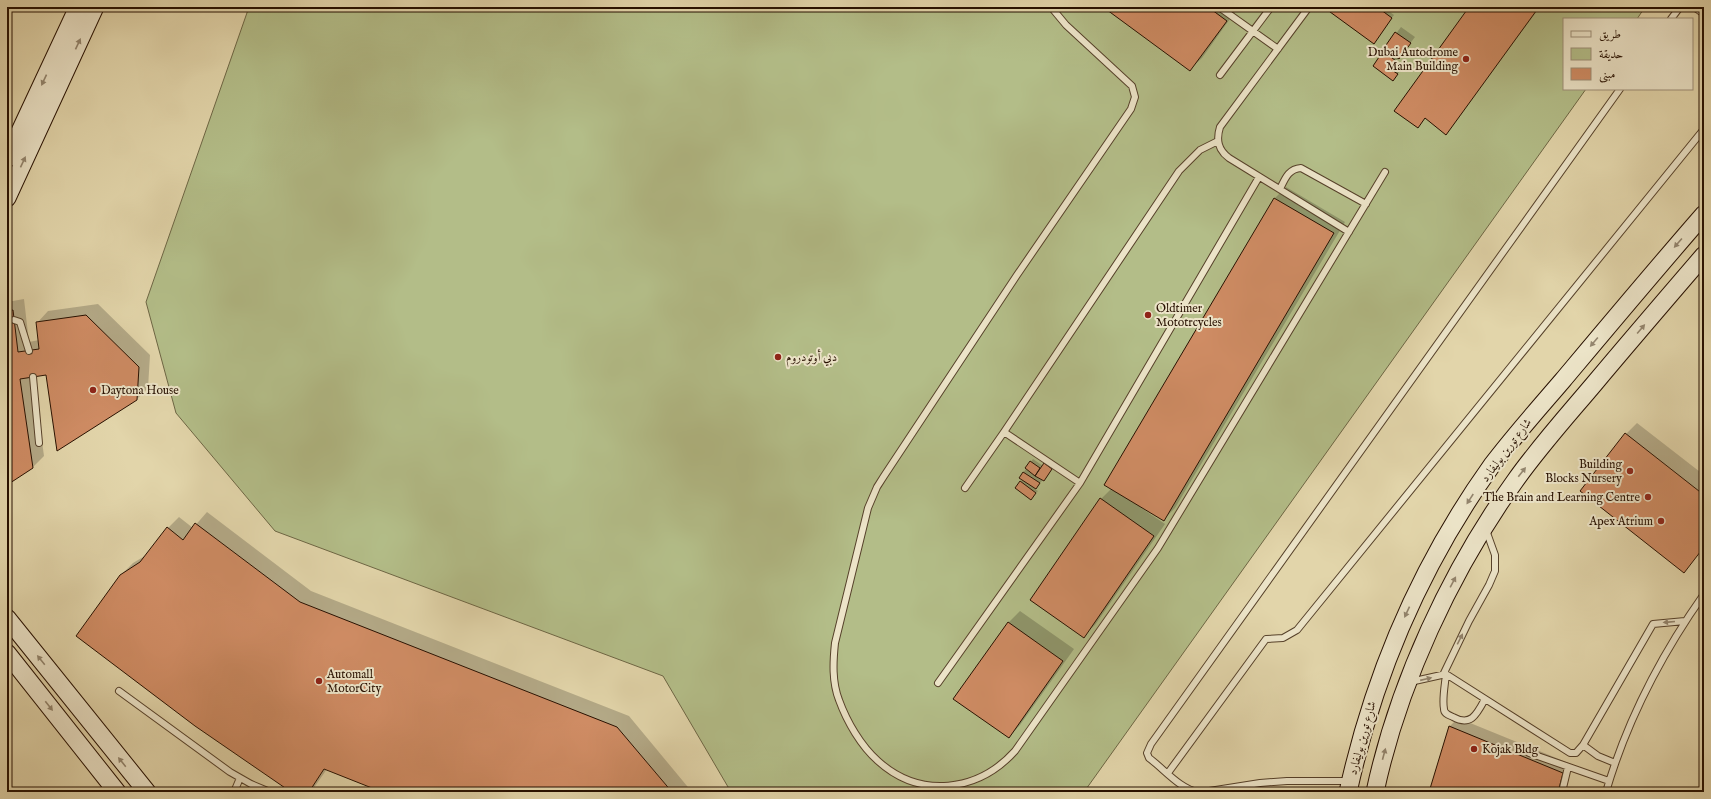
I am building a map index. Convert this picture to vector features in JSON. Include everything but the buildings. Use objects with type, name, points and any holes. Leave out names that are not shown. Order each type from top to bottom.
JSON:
[{"type":"main road","points":[[7,159],[78,7]]},
{"type":"main road","points":[[7,198],[95,7]]},
{"type":"main road","name":"شارع تورين بوليفارد","points":[[1349,787],[1363,731],[1380,676],[1397,635],[1432,562],[1457,518],[1493,465],[1704,214]]},
{"type":"main road","points":[[1375,792],[1390,733],[1426,638],[1446,595],[1485,526],[1515,481],[1564,419],[1704,255]]},
{"type":"main road","points":[[1558,386],[1550,403],[1550,414],[1553,418],[1558,420],[1564,419]]},
{"type":"main road","points":[[7,618],[147,792]]},
{"type":"main road","points":[[7,653],[117,792]]},
{"type":"lane","points":[[1051,7],[1066,25],[1132,86],[1135,92],[1135,97],[1131,109],[1017,275],[872,496],[865,518],[841,620],[833,662],[834,681],[839,700],[865,747],[878,762],[894,773],[913,782],[933,787],[951,787],[980,778],[993,771],[1010,756],[1158,548],[1385,172]]},
{"type":"lane","points":[[1219,7],[1278,49]]},
{"type":"lane","points":[[1220,75],[1271,7]]},
{"type":"lane","points":[[1309,7],[1220,127],[1218,141],[1223,154],[1349,232]]},
{"type":"lane","points":[[1671,18],[1680,7]]},
{"type":"lane","points":[[1694,7],[1704,14]]},
{"type":"lane","points":[[1198,792],[1192,791],[1183,785],[1149,758],[1147,753],[1151,744],[1619,90]]},
{"type":"lane","points":[[1168,773],[1266,639],[1283,638],[1297,630],[1704,129]]},
{"type":"lane","points":[[965,488],[1179,171],[1192,156],[1218,141]]},
{"type":"lane","points":[[1280,189],[1289,172],[1295,168],[1301,168],[1366,204]]},
{"type":"lane","points":[[938,683],[1080,483],[1259,176]]},
{"type":"lane","points":[[14,320],[20,322],[29,351]]},
{"type":"lane","points":[[33,377],[39,443]]},
{"type":"lane","points":[[1004,432],[1080,483]]},
{"type":"lane","points":[[1485,526],[1495,555],[1495,571],[1469,621],[1445,674],[1443,708],[1446,714],[1461,721],[1470,720],[1478,711],[1485,699]]},
{"type":"lane","points":[[1606,792],[1615,763],[1644,692],[1685,622],[1704,594]]},
{"type":"lane","points":[[1408,683],[1445,674],[1570,753],[1576,753],[1583,745],[1652,624],[1685,622]]},
{"type":"lane","points":[[119,691],[240,778],[270,792]]},
{"type":"lane","points":[[1583,745],[1598,756],[1615,763]]},
{"type":"lane","points":[[1529,753],[1609,781]]},
{"type":"lane","points":[[1562,792],[1568,767]]},
{"type":"lane","points":[[234,792],[240,778]]},
{"type":"lane","points":[[1203,792],[1260,783],[1287,781],[1349,787]]},
{"type":"green space","name":"دبي أوتودروم","points":[[249,7],[1645,7],[1638,18],[1563,18],[1563,90],[1585,90],[1084,792],[731,792],[663,676],[275,531],[176,413],[146,302]]},
{"type":"place","name":"Dubai Autodrome Main Building","points":[[1466,59]]},
{"type":"place","name":"Oldtimer Mototrcycles","points":[[1148,315]]},
{"type":"place","name":"دبي أوتودروم","points":[[778,357]]},
{"type":"place","name":"Daytona House","points":[[93,390]]},
{"type":"place","name":"Building Blocks Nursery","points":[[1630,471]]},
{"type":"place","name":"The Brain and Learning Centre","points":[[1648,497]]},
{"type":"place","name":"Apex Atrium","points":[[1661,521]]},
{"type":"place","name":"Automall MotorCity","points":[[319,681]]},
{"type":"place","name":"Kojak Bldg","points":[[1474,749]]}]
